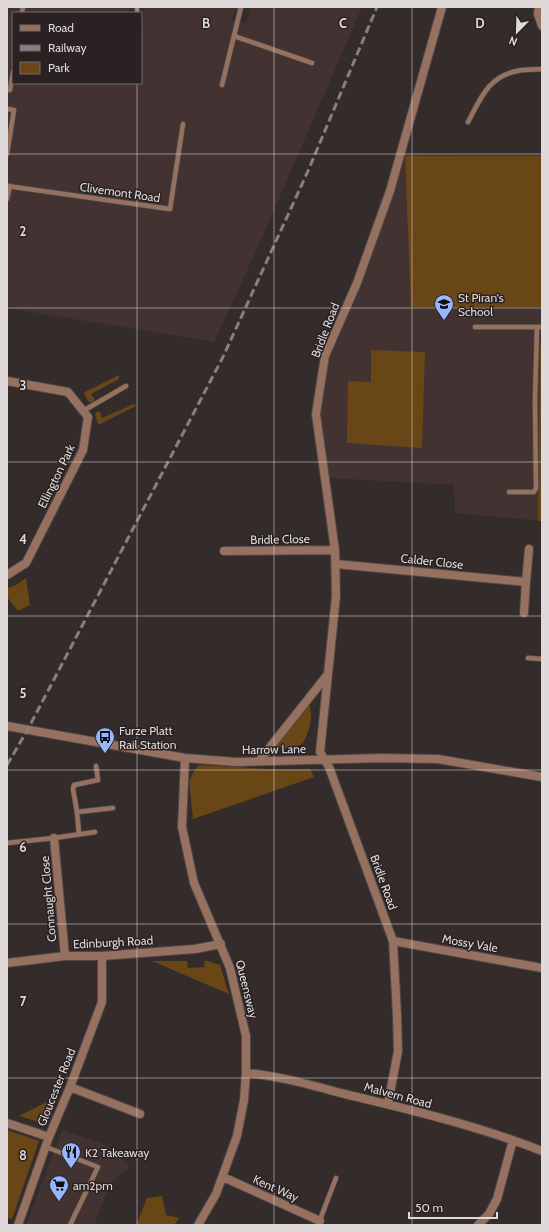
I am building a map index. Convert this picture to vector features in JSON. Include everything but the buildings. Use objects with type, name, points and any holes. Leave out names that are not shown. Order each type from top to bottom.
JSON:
[{"type":"street","name":"Bridle Road","points":[[388,1104],[398,1051],[393,941],[329,767],[320,752],[336,596],[336,564],[316,414],[326,356],[357,283],[390,190],[442,7]]},
{"type":"street","points":[[539,7],[538,14],[542,26]]},
{"type":"street","name":"Ellington Park","points":[[7,382],[68,392],[88,417],[83,450],[26,563],[7,575]]},
{"type":"street","points":[[524,613],[529,549]]},
{"type":"street","name":"Bridle Close","points":[[224,551],[335,550]]},
{"type":"street","name":"Calder Close","points":[[336,564],[526,582]]},
{"type":"street","points":[[259,761],[328,674]]},
{"type":"street","name":"Harrow Lane","points":[[7,726],[185,758],[236,762],[381,758],[438,759],[542,777]]},
{"type":"street","name":"Queensway","points":[[185,758],[182,827],[194,883],[230,968],[246,1036],[244,1100],[237,1136],[216,1194],[198,1225]]},
{"type":"street","name":"Connaught Close","points":[[54,838],[65,956]]},
{"type":"street","name":"Mossy Vale","points":[[393,941],[542,968]]},
{"type":"street","name":"Edinburgh Road","points":[[7,963],[65,956],[102,956],[195,949],[221,944]]},
{"type":"street","name":"Gloucester Road","points":[[18,1225],[49,1137],[70,1087],[102,1002],[102,956]]},
{"type":"street","name":"Malvern Road","points":[[246,1073],[268,1075],[388,1104],[513,1140],[542,1151]]},
{"type":"street","points":[[70,1087],[140,1114]]},
{"type":"street","points":[[7,1123],[49,1137]]},
{"type":"street","points":[[478,1225],[489,1214],[497,1199],[513,1140]]},
{"type":"street","name":"Kent Way","points":[[223,1177],[319,1223]]},
{"type":"lane","points":[[222,85],[241,7]]},
{"type":"lane","points":[[234,36],[312,63]]},
{"type":"lane","points":[[468,122],[488,88],[501,76],[518,70],[542,69]]},
{"type":"lane","points":[[7,90],[10,90],[12,78]]},
{"type":"lane","points":[[7,109],[14,110],[7,154]]},
{"type":"lane","name":"Clivemont Road","points":[[9,186],[170,209],[183,124]]},
{"type":"lane","points":[[7,199],[9,186]]},
{"type":"lane","points":[[475,326],[540,327],[536,400],[536,488],[534,492],[530,493],[509,492]]},
{"type":"lane","points":[[83,411],[126,386]]},
{"type":"lane","points":[[528,658],[542,659]]},
{"type":"lane","points":[[79,834],[73,790],[74,785],[98,780],[96,766]]},
{"type":"lane","points":[[77,812],[114,808]]},
{"type":"lane","points":[[7,843],[95,832]]},
{"type":"lane","points":[[46,1147],[98,1167],[70,1225]]},
{"type":"lane","points":[[319,1223],[336,1178]]},
{"type":"shaded area","points":[[7,7],[130,7],[129,12],[12,12],[12,84],[142,84],[142,26],[145,7],[239,7],[230,19],[246,24],[251,7],[362,7],[257,249],[214,342],[7,308]]},
{"type":"shaded area","name":"St Piran's School","points":[[405,153],[542,154],[542,521],[455,513],[454,485],[330,478],[321,414],[330,357],[362,284],[393,195]]},
{"type":"shaded area","points":[[62,1130],[106,1145],[130,1166],[111,1183],[94,1225],[26,1225]]},
{"type":"green space","points":[[405,156],[542,156],[542,307],[411,307]]},
{"type":"green space","points":[[540,346],[542,346],[542,521],[538,521]]},
{"type":"green space","points":[[371,350],[425,352],[422,448],[347,443],[348,381],[371,382]]},
{"type":"green space","points":[[119,375],[119,379],[91,394],[95,400],[89,402],[84,394],[85,392]]},
{"type":"green space","points":[[134,404],[136,406],[98,424],[95,414],[96,412],[100,412],[102,418]]},
{"type":"green space","points":[[26,578],[30,605],[18,611],[7,597],[7,588],[16,585]]},
{"type":"green space","points":[[306,705],[310,706],[311,721],[303,743],[288,748],[273,746]]},
{"type":"green space","points":[[199,765],[269,769],[310,769],[314,777],[193,819],[189,781]]},
{"type":"green space","points":[[205,960],[220,965],[229,994],[152,961],[187,961],[188,968],[204,967]]},
{"type":"green space","points":[[57,1097],[50,1118],[42,1123],[19,1116]]},
{"type":"green space","points":[[7,1130],[39,1141],[12,1219],[7,1218]]},
{"type":"green space","points":[[162,1196],[166,1215],[179,1218],[174,1225],[136,1225],[147,1198]]},
{"type":"railway","points":[[7,765],[28,729],[223,357],[308,171],[377,7]]},
{"type":"place","name":"St Piran's School","points":[[444,321]]},
{"type":"place","name":"Furze Platt Rail Station","points":[[105,754]]},
{"type":"place","name":"K2 Takeaway","points":[[71,1169]]},
{"type":"place","name":"am2pm","points":[[59,1202]]}]
